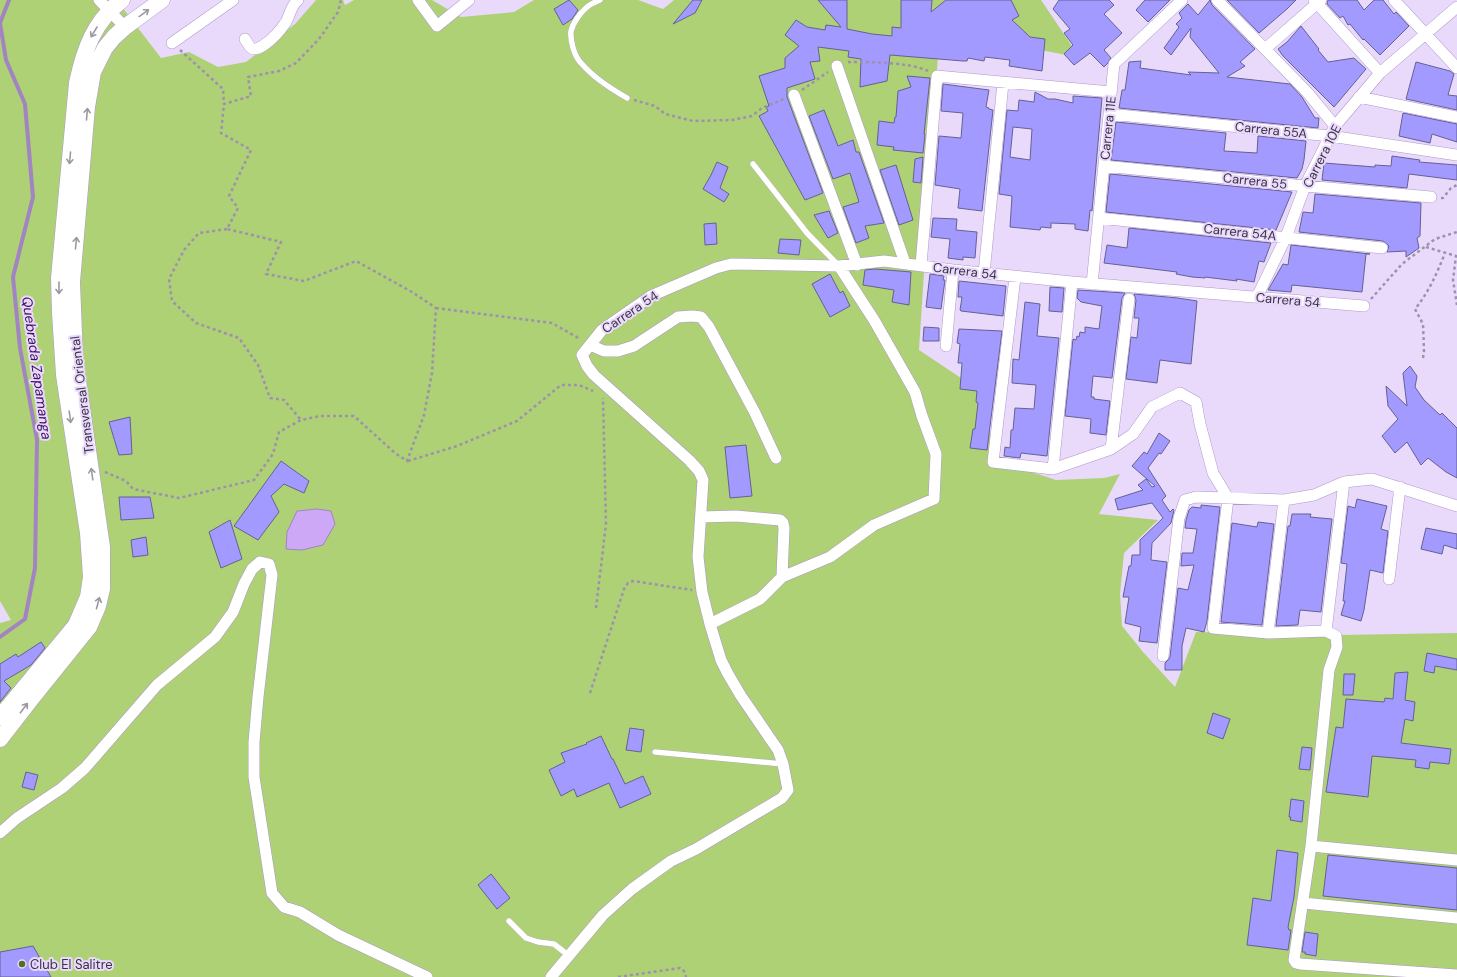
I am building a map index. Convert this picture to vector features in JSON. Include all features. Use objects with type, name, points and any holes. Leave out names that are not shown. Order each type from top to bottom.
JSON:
[{"type":"main road","name":"Transversal Oriental","points":[[0,717],[76,625],[86,603],[91,577],[88,533],[64,375],[59,278],[77,83],[82,57],[104,5],[122,0]]},
{"type":"main road","name":"Transversal Oriental","points":[[0,739],[90,627],[98,606],[102,589],[102,547],[75,360],[72,282],[87,108],[92,72],[104,48],[125,27],[162,0]]},
{"type":"street","points":[[172,43],[233,0]]},
{"type":"street","points":[[244,40],[253,49],[257,49],[272,40],[286,22],[292,7],[298,0]]},
{"type":"street","points":[[418,0],[438,26],[469,0]]},
{"type":"street","name":"Carrera 11E","points":[[1092,284],[1114,64],[1182,0]]},
{"type":"street","points":[[1217,0],[1307,92],[1335,126]]},
{"type":"street","points":[[1394,0],[1457,68]]},
{"type":"street","points":[[1265,49],[1317,1],[1380,74]]},
{"type":"street","points":[[104,5],[125,27]]},
{"type":"street","name":"Carrera 10E","points":[[1257,297],[1286,237],[1305,186],[1335,126],[1380,74],[1457,7]]},
{"type":"street","points":[[837,66],[905,263]]},
{"type":"street","points":[[921,265],[937,76],[1111,92]]},
{"type":"street","points":[[984,273],[1002,83]]},
{"type":"street","points":[[794,95],[857,265]]},
{"type":"street","points":[[1359,97],[1457,117]]},
{"type":"street","name":"Carrera 55A","points":[[1109,114],[1330,136],[1457,155]]},
{"type":"street","name":"Carrera 55","points":[[1104,166],[1431,197]]},
{"type":"street","name":"Carrera 54A","points":[[1099,218],[1382,248]]},
{"type":"street","name":"Carrera 54","points":[[590,345],[602,330],[651,296],[716,268],[731,264],[840,266],[884,261],[952,270],[1092,284],[1364,306]]},
{"type":"street","points":[[710,624],[760,599],[782,577],[830,558],[874,526],[934,498],[936,454],[915,392],[874,320],[840,266]]},
{"type":"street","points":[[946,346],[952,270]]},
{"type":"street","points":[[1015,276],[992,462],[1053,469],[1111,449],[1133,434],[1152,407],[1180,393],[1196,402],[1200,424],[1213,473],[1228,498],[1213,628],[1268,633],[1326,631],[1336,636],[1337,647],[1329,670],[1311,846],[1294,960],[1296,963],[1308,965],[1457,975]]},
{"type":"street","points":[[1053,469],[1072,282]]},
{"type":"street","points":[[1111,449],[1129,299]]},
{"type":"street","points":[[550,977],[603,915],[632,889],[671,861],[696,849],[782,798],[788,790],[783,764],[778,750],[741,696],[728,674],[721,660],[710,624],[702,592],[698,557],[703,480],[699,472],[689,460],[594,375],[587,366],[582,355],[590,345],[604,351],[618,351],[634,346],[678,317],[701,317],[709,327],[755,412],[776,458]]},
{"type":"street","points":[[1163,656],[1179,518],[1185,500],[1196,497],[1284,500],[1314,495],[1344,482],[1372,479],[1457,506]]},
{"type":"street","points":[[1326,631],[1344,482]]},
{"type":"street","points":[[1389,579],[1400,487]]},
{"type":"street","points":[[1268,633],[1284,500]]},
{"type":"street","points":[[701,517],[736,516],[780,520],[783,522],[782,577]]},
{"type":"street","points":[[0,833],[17,818],[56,792],[85,768],[156,685],[215,637],[233,612],[244,584],[252,569],[260,562],[269,564],[272,575],[258,697],[254,742],[254,777],[272,893],[284,907],[300,912],[338,935],[427,977]]},
{"type":"street","points":[[1311,846],[1457,860]]},
{"type":"street","points":[[1303,903],[1457,918]]},
{"type":"lane","points":[[600,0],[586,7],[578,18],[571,31],[573,46],[579,62],[588,71],[602,83],[627,98]]},
{"type":"lane","points":[[754,164],[807,233],[840,266]]},
{"type":"lane","points":[[655,752],[783,764]]},
{"type":"lane","points":[[509,921],[526,938],[538,942],[554,944],[568,955]]},
{"type":"path","points":[[224,104],[251,96],[248,76],[279,71],[296,63],[319,40],[338,12],[340,0]]},
{"type":"path","points":[[172,43],[224,88],[221,133],[251,150],[229,196],[238,208],[227,229]]},
{"type":"path","points":[[627,98],[655,106],[666,114],[693,120],[732,120],[752,116]]},
{"type":"path","points":[[1431,197],[1443,198],[1451,188],[1457,185]]},
{"type":"path","points":[[302,420],[284,400],[270,398],[258,365],[239,338],[196,323],[172,301],[170,279],[184,250],[199,233],[227,229],[281,242],[266,274],[304,281],[356,261],[412,292],[436,308],[552,323],[590,345]]},
{"type":"path","points":[[1364,306],[1402,264],[1436,239],[1457,232]]},
{"type":"path","points":[[1425,246],[1456,256],[1453,280],[1457,305]]},
{"type":"path","points":[[1423,358],[1423,324],[1415,309],[1425,297],[1434,280],[1445,252]]},
{"type":"path","points":[[407,461],[424,415],[432,373],[436,308]]},
{"type":"path","points":[[407,461],[457,446],[517,421],[561,385],[579,384],[596,392]]},
{"type":"path","points":[[596,608],[606,524],[602,395]]},
{"type":"path","points":[[90,466],[126,480],[133,489],[179,498],[254,480],[273,454],[279,432],[302,420],[320,416],[354,416],[395,453],[407,461]]},
{"type":"path","points":[[590,693],[624,589],[628,583],[633,581],[702,592]]},
{"type":"path","points":[[618,977],[680,968],[685,972],[686,977]]},
{"type":"green space","points":[[0,0],[112,0],[122,7],[161,58],[189,52],[218,67],[246,62],[295,24],[316,0],[343,0],[345,5],[354,0],[432,0],[461,17],[514,12],[534,0],[638,0],[663,9],[674,0],[1041,0],[1072,46],[1083,58],[1024,47],[938,55],[919,350],[976,388],[998,461],[1056,480],[1104,478],[1120,474],[1099,514],[1158,520],[1124,553],[1120,594],[1122,626],[1143,652],[1175,687],[1196,632],[1340,635],[1457,633],[1457,977],[0,977],[0,623],[11,620],[0,601]]},
{"type":"shaded area","points":[[317,509],[331,511],[335,524],[323,545],[302,550],[286,549],[287,532],[297,511]]},
{"type":"building","points":[[569,0],[578,10],[572,19],[563,25],[554,9]]},
{"type":"building","points":[[693,0],[702,0],[695,13],[673,24]]},
{"type":"building","points":[[818,0],[847,0],[847,29],[892,36],[892,27],[901,28],[901,0],[932,0],[931,12],[946,0],[1011,0],[1019,16],[1012,20],[1030,37],[1045,39],[1042,71],[1009,66],[1010,60],[985,57],[984,61],[968,58],[967,61],[963,61],[890,55],[887,81],[860,87],[861,59],[848,57],[849,51],[818,47],[820,61],[810,62],[815,79],[787,88],[787,97],[823,193],[805,200],[759,116],[768,111],[766,107],[769,106],[759,76],[785,68],[785,58],[799,46],[785,35],[796,20],[807,27],[825,30],[826,25],[841,27]]},
{"type":"building","points":[[1059,0],[1109,0],[1114,5],[1104,14],[1122,33],[1104,50],[1111,58],[1104,67],[1090,53],[1074,65],[1064,54],[1073,45],[1064,33],[1070,29],[1053,9]]},
{"type":"building","points":[[1145,0],[1170,0],[1148,22],[1136,10]]},
{"type":"building","points":[[1210,0],[1212,5],[1255,49],[1240,62],[1245,66],[1227,77],[1290,84],[1302,97],[1315,118],[1319,118],[1318,128],[1119,108],[1122,90],[1125,90],[1129,62],[1141,61],[1140,68],[1191,75],[1188,72],[1219,73],[1190,37],[1191,28],[1171,55],[1164,48],[1179,27],[1176,24],[1182,18],[1179,13],[1188,4],[1198,15]]},
{"type":"building","points":[[1227,0],[1296,0],[1259,33]]},
{"type":"building","points":[[1328,0],[1357,0],[1364,10],[1374,0],[1383,0],[1394,14],[1396,12],[1409,26],[1380,55],[1364,39],[1363,40],[1350,24],[1348,25],[1343,16],[1340,18],[1327,4]]},
{"type":"building","points":[[1301,26],[1328,62],[1354,58],[1366,69],[1334,107],[1283,56],[1278,49],[1287,42]]},
{"type":"building","points":[[1416,62],[1450,71],[1454,74],[1448,95],[1457,96],[1457,110],[1406,99]]},
{"type":"building","points":[[907,76],[930,78],[923,153],[893,150],[894,147],[877,145],[879,121],[894,123],[896,117],[898,91],[911,87]]},
{"type":"building","points":[[943,84],[989,90],[986,107],[993,110],[982,211],[958,208],[960,189],[935,185],[939,136],[961,138],[963,113],[941,111]]},
{"type":"building","points":[[1035,92],[1048,99],[1073,103],[1073,96],[1102,98],[1092,211],[1090,210],[1088,231],[1075,229],[1075,224],[1051,223],[1051,228],[1041,227],[1040,230],[1010,227],[1012,196],[999,194],[1007,110],[1018,111],[1019,100],[1034,102]],"holes":[[[1013,127],[1032,129],[1030,160],[1010,157]]]},
{"type":"building","points":[[824,110],[838,146],[853,140],[856,152],[859,152],[884,223],[865,226],[869,238],[856,243],[843,207],[859,202],[850,173],[833,179],[809,116]]},
{"type":"building","points":[[1403,113],[1457,124],[1457,142],[1432,134],[1430,143],[1399,136]]},
{"type":"building","points":[[1116,122],[1226,133],[1224,151],[1257,153],[1258,136],[1306,141],[1302,169],[1297,178],[1111,160]]},
{"type":"building","points":[[1392,156],[1420,160],[1419,162],[1457,165],[1457,180],[1409,174],[1407,188],[1322,180],[1324,163],[1375,167],[1375,165],[1391,166]]},
{"type":"building","points":[[923,157],[921,183],[913,182],[915,159]]},
{"type":"building","points":[[717,162],[728,167],[720,188],[729,194],[724,202],[703,189]]},
{"type":"building","points":[[896,165],[913,220],[899,225],[880,170]]},
{"type":"building","points":[[1110,174],[1292,192],[1276,230],[1106,212]]},
{"type":"building","points":[[1315,194],[1421,203],[1420,236],[1417,238],[1419,248],[1406,257],[1406,251],[1387,252],[1389,246],[1383,241],[1299,232],[1303,212],[1313,213]]},
{"type":"building","points":[[829,211],[838,233],[828,238],[814,215]]},
{"type":"building","points":[[933,218],[957,219],[956,230],[977,232],[975,258],[963,257],[963,260],[948,258],[950,239],[931,237]]},
{"type":"building","points":[[716,223],[717,244],[705,245],[704,224]]},
{"type":"building","points":[[1129,228],[1271,243],[1264,262],[1259,261],[1254,282],[1236,279],[1237,281],[1192,277],[1176,274],[1177,272],[1104,263],[1107,245],[1127,248]]},
{"type":"building","points":[[780,239],[801,240],[799,255],[778,253]]},
{"type":"building","points":[[1291,245],[1370,254],[1366,254],[1362,292],[1292,285],[1291,292],[1268,290],[1283,264],[1288,265]]},
{"type":"building","points":[[875,269],[911,272],[909,305],[892,302],[894,290],[863,285],[865,270]]},
{"type":"building","points":[[830,274],[840,293],[843,291],[850,306],[830,317],[812,284]]},
{"type":"building","points":[[930,274],[944,276],[943,280],[945,280],[941,309],[926,307]]},
{"type":"building","points":[[959,281],[1006,286],[1003,316],[961,311],[962,297],[958,297]]},
{"type":"building","points":[[1050,287],[1064,288],[1062,312],[1049,311]]},
{"type":"building","points":[[1078,290],[1125,293],[1122,298],[1112,378],[1093,376],[1091,397],[1094,397],[1094,399],[1110,401],[1106,435],[1090,433],[1091,419],[1065,416],[1073,339],[1076,340],[1077,336],[1079,337],[1080,332],[1085,333],[1085,327],[1099,329],[1102,306],[1081,302],[1077,298]]},
{"type":"building","points":[[1134,294],[1197,301],[1191,364],[1160,360],[1157,383],[1126,379],[1131,337],[1137,338],[1139,318],[1134,318],[1136,300]]},
{"type":"building","points":[[1025,302],[1040,304],[1037,336],[1059,338],[1047,456],[1021,453],[1020,458],[1004,456],[1005,447],[1010,448],[1011,430],[1013,430],[1015,408],[1034,409],[1036,385],[1012,383],[1013,359],[1019,360]]},
{"type":"building","points":[[924,327],[939,328],[939,341],[923,341]]},
{"type":"building","points":[[959,329],[1002,331],[987,450],[970,448],[973,429],[975,429],[978,403],[976,402],[977,391],[960,389],[962,363],[958,363],[960,344],[957,343]]},
{"type":"building","points":[[1410,366],[1417,376],[1415,387],[1424,400],[1440,415],[1442,413],[1457,428],[1457,478],[1446,472],[1428,458],[1421,465],[1407,442],[1395,453],[1382,436],[1398,419],[1388,406],[1386,386],[1407,406],[1403,373]]},
{"type":"building","points":[[130,417],[132,454],[119,455],[109,422]]},
{"type":"building","points":[[1159,433],[1170,441],[1161,454],[1159,453],[1148,468],[1166,496],[1162,500],[1170,512],[1173,509],[1174,510],[1171,523],[1152,543],[1151,560],[1167,562],[1157,643],[1139,641],[1141,627],[1125,623],[1129,597],[1123,597],[1129,566],[1131,566],[1132,555],[1140,555],[1140,540],[1163,518],[1152,503],[1118,510],[1115,499],[1143,490],[1138,485],[1146,479],[1152,487],[1155,486],[1132,466],[1144,452],[1147,454]]},
{"type":"building","points":[[746,445],[752,496],[730,498],[725,447]]},
{"type":"building","points":[[281,461],[309,481],[304,493],[284,484],[271,496],[279,512],[258,540],[234,526]]},
{"type":"building","points":[[119,497],[150,497],[154,518],[121,520]]},
{"type":"building","points":[[1357,499],[1387,506],[1381,529],[1388,531],[1383,573],[1370,570],[1361,621],[1341,615],[1345,601],[1343,601],[1347,564],[1341,563],[1348,506],[1355,508]]},
{"type":"building","points":[[1201,505],[1220,507],[1207,621],[1204,632],[1186,628],[1182,646],[1182,670],[1165,670],[1165,663],[1170,657],[1178,588],[1188,590],[1194,565],[1181,566],[1182,553],[1193,553],[1197,529],[1185,528],[1186,520],[1189,510],[1192,507],[1201,508]]},
{"type":"building","points":[[1292,514],[1311,514],[1310,517],[1332,519],[1321,612],[1300,610],[1298,625],[1276,626],[1288,526],[1290,526]]},
{"type":"building","points":[[230,520],[242,559],[221,568],[209,532]]},
{"type":"building","points":[[1258,522],[1274,524],[1262,625],[1221,622],[1232,523],[1257,527]]},
{"type":"building","points":[[1426,528],[1457,534],[1457,549],[1444,545],[1442,554],[1421,549]]},
{"type":"building","points":[[146,537],[148,555],[133,557],[131,540]]},
{"type":"building","points":[[41,642],[45,648],[31,665],[4,681],[11,688],[0,702],[0,664],[16,654],[18,657]]},
{"type":"building","points":[[1427,653],[1457,659],[1457,670],[1435,666],[1434,673],[1424,671]]},
{"type":"building","points":[[1408,672],[1405,700],[1415,702],[1413,721],[1405,719],[1401,743],[1451,749],[1449,764],[1430,762],[1429,769],[1415,767],[1416,760],[1372,756],[1368,797],[1326,792],[1336,727],[1343,728],[1346,699],[1384,702],[1385,698],[1393,699],[1395,673]]},
{"type":"building","points":[[1344,674],[1355,674],[1353,695],[1343,695]]},
{"type":"building","points":[[1213,713],[1230,719],[1223,739],[1207,733]]},
{"type":"building","points":[[630,728],[644,730],[641,752],[626,750]]},
{"type":"building","points":[[601,736],[625,784],[643,776],[651,794],[620,808],[609,783],[577,797],[574,789],[561,796],[549,770],[565,762],[561,753],[587,744],[586,743]]},
{"type":"building","points":[[1302,747],[1312,748],[1310,770],[1299,769]]},
{"type":"building","points":[[26,772],[38,775],[34,790],[22,787]]},
{"type":"building","points":[[1291,799],[1304,801],[1302,822],[1290,820]]},
{"type":"building","points":[[1277,850],[1298,853],[1294,897],[1288,927],[1289,930],[1291,930],[1288,950],[1247,945],[1253,898],[1271,901]]},
{"type":"building","points":[[1328,855],[1457,868],[1457,910],[1323,896]]},
{"type":"building","points":[[491,874],[510,898],[497,909],[478,885]]},
{"type":"building","points":[[1305,932],[1318,934],[1316,956],[1302,952]]},
{"type":"building","name":"Club El Salitre","points":[[33,946],[51,977],[0,977],[0,952]]},
{"type":"waterway","name":"Quebrada Zapamanga","points":[[0,637],[25,619],[35,568],[37,440],[20,348],[13,277],[33,197],[25,104],[6,60],[0,23],[9,0]]},
{"type":"place","name":"Club El Salitre","points":[[22,964]]}]
